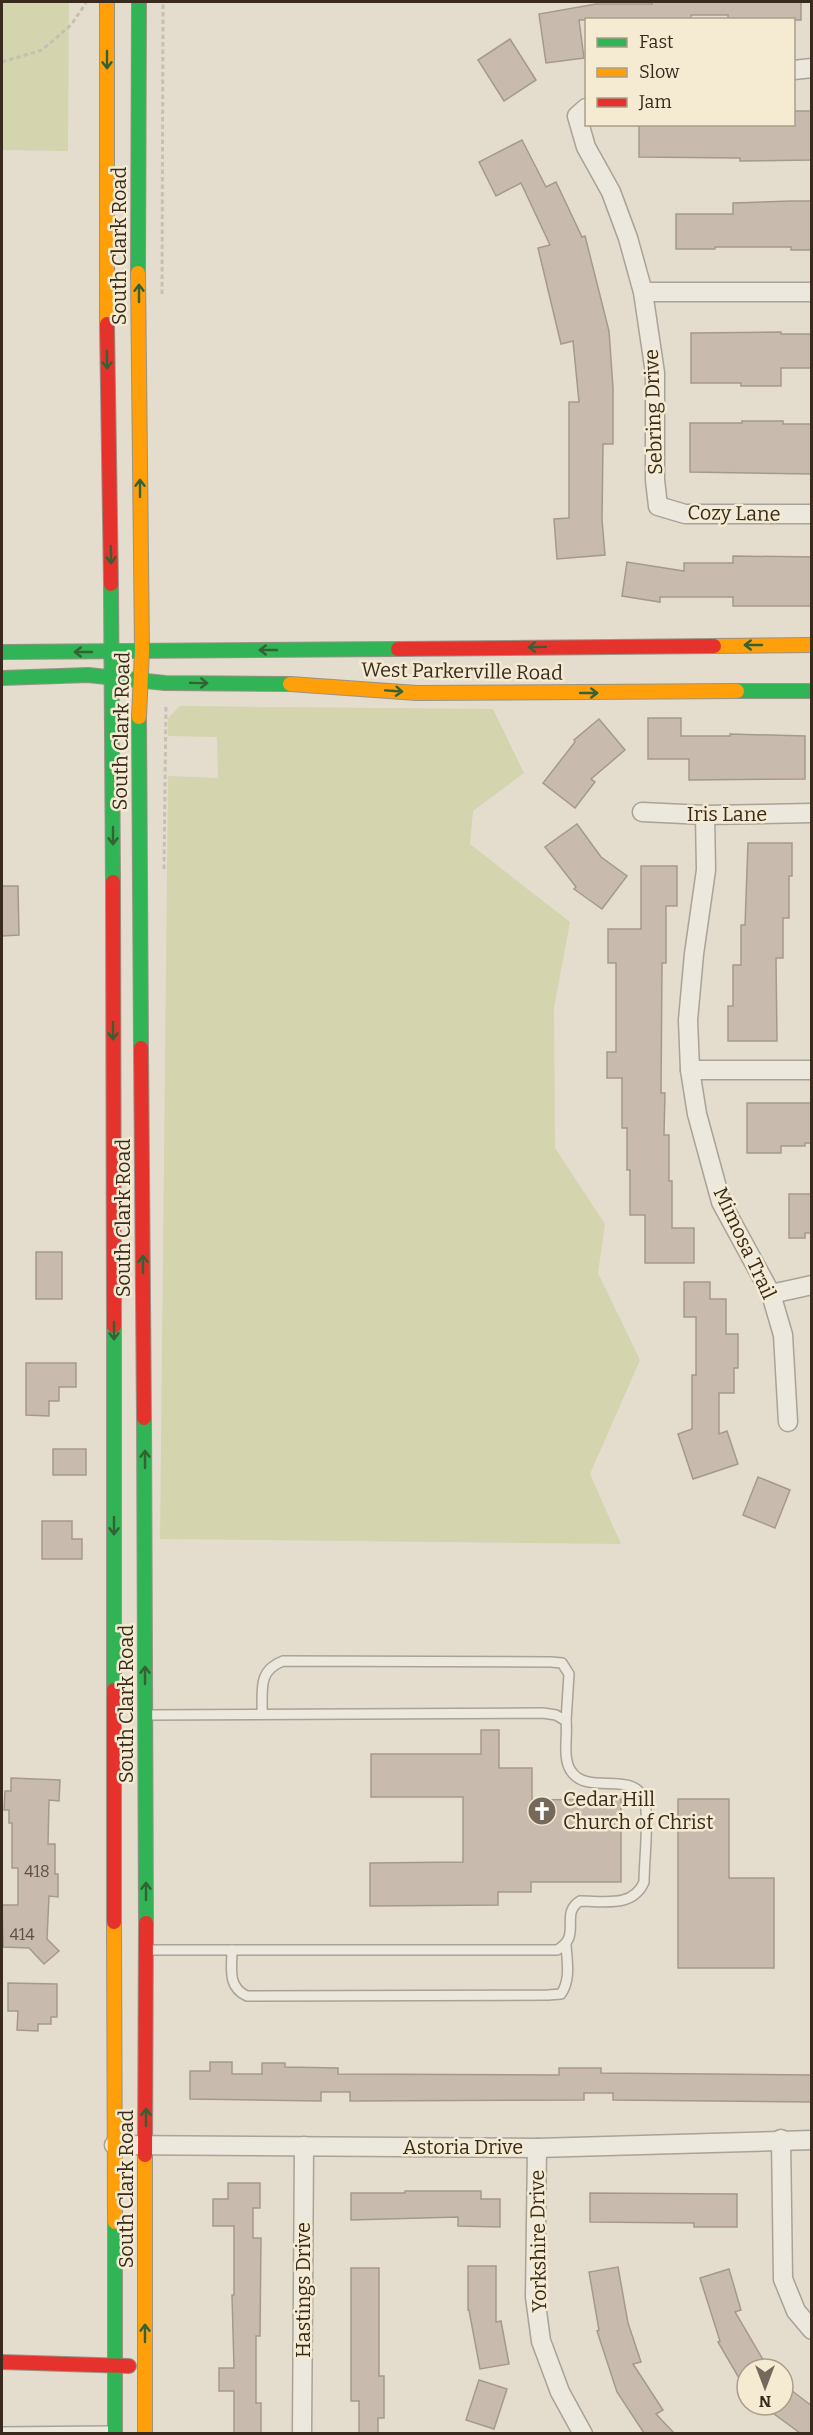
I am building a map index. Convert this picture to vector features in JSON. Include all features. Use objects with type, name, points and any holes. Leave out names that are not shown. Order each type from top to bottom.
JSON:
[{"type":"main road","name":"South Clark Road","points":[[107,2],[106,278],[130,1716],[130,1950],[114,2145],[115,2432]]},
{"type":"main road","name":"South Clark Road","points":[[139,2],[138,230],[142,651],[139,726],[130,1950],[146,2145],[145,2433]]},
{"type":"main road","name":"West Parkerville Road","points":[[2,652],[812,645]]},
{"type":"main road","name":"West Parkerville Road","points":[[2,678],[88,675],[141,682],[299,684],[417,693],[812,691]]},
{"type":"main road","points":[[2,2362],[145,2366]]},
{"type":"street","points":[[795,70],[812,68]]},
{"type":"street","name":"Sebring Drive","points":[[582,112],[586,147],[611,192],[628,238],[643,292],[655,373],[655,480],[658,506]]},
{"type":"street","points":[[643,292],[812,292]]},
{"type":"street","name":"Cozy Lane","points":[[658,506],[685,514],[812,514]]},
{"type":"street","name":"Iris Lane","points":[[642,812],[705,815],[812,813]]},
{"type":"street","name":"Mimosa Trail","points":[[705,815],[706,870],[694,954],[688,1020],[690,1070],[697,1114],[721,1202],[771,1294],[783,1335],[788,1422]]},
{"type":"street","points":[[690,1070],[812,1070]]},
{"type":"street","points":[[771,1294],[812,1285]]},
{"type":"street","points":[[781,2139],[783,2279],[796,2311],[812,2330]]},
{"type":"street","name":"Astoria Drive","points":[[114,2145],[537,2148],[781,2139],[812,2140]]},
{"type":"street","name":"Hastings Drive","points":[[302,2433],[304,2146]]},
{"type":"street","name":"Yorkshire Drive","points":[[537,2148],[535,2297],[542,2341],[560,2392],[583,2433]]},
{"type":"lane","points":[[130,1950],[557,1950],[566,1945],[570,1938],[571,1913],[575,1904],[580,1901],[629,1900],[639,1892],[644,1882],[646,1804],[636,1788],[625,1784],[592,1784],[580,1779],[571,1771],[567,1761],[566,1721],[569,1674],[562,1663],[283,1661],[271,1665],[264,1674],[262,1714]]},
{"type":"lane","points":[[130,1716],[543,1713],[556,1715],[566,1721]]},
{"type":"lane","points":[[232,1950],[232,1984],[238,1992],[247,1996],[548,1995],[561,1994],[566,1987],[568,1976],[566,1945]]},
{"type":"lane","points":[[2,2432],[115,2432]]},
{"type":"path","points":[[2,62],[42,50],[71,26],[87,2]]},
{"type":"green space","points":[[2,2],[69,2],[68,151],[2,150]]},
{"type":"green space","points":[[180,706],[493,709],[524,773],[473,811],[470,844],[570,922],[554,1008],[555,1148],[605,1224],[598,1273],[640,1360],[590,1474],[621,1544],[160,1539],[168,776],[218,778],[217,737],[168,736],[168,718]]},
{"type":"building","points":[[652,2],[801,2],[801,20],[795,20],[795,18],[728,18],[728,15],[691,15],[691,18],[585,18],[585,20],[579,20],[584,58],[546,63],[539,14],[596,4],[652,4]]},
{"type":"building","points":[[510,39],[536,80],[504,101],[478,60]]},
{"type":"building","points":[[795,111],[812,111],[812,160],[740,161],[740,158],[639,157],[639,126],[795,126]]},
{"type":"building","points":[[522,140],[546,187],[556,182],[582,237],[585,236],[609,331],[613,388],[613,444],[603,444],[602,520],[605,555],[557,559],[554,519],[569,518],[569,402],[579,402],[573,341],[561,344],[538,248],[550,245],[521,183],[496,196],[479,162]]},
{"type":"building","points":[[812,201],[812,250],[791,250],[791,247],[676,249],[676,214],[733,214],[733,203]]},
{"type":"building","points":[[781,332],[781,334],[812,334],[812,368],[781,368],[781,386],[691,383],[691,333]]},
{"type":"building","points":[[742,421],[812,424],[812,474],[690,472],[690,423],[742,423]]},
{"type":"building","points":[[733,556],[812,557],[812,606],[733,606],[733,597],[660,597],[660,602],[622,596],[627,562],[684,571],[684,563],[733,563]]},
{"type":"building","points":[[648,718],[681,718],[681,736],[730,736],[730,734],[805,736],[805,779],[689,780],[689,759],[648,759]]},
{"type":"building","points":[[599,719],[625,750],[591,779],[595,782],[575,808],[543,783],[575,742],[574,740]]},
{"type":"building","points":[[577,824],[601,857],[627,876],[602,909],[574,889],[576,887],[545,847]]},
{"type":"building","points":[[748,843],[792,843],[789,918],[783,918],[783,958],[776,958],[777,1041],[728,1041],[728,1006],[733,1006],[733,965],[741,965],[741,925],[745,925]]},
{"type":"building","points":[[641,866],[677,866],[677,906],[666,906],[666,963],[662,963],[661,1093],[665,1093],[664,1135],[669,1135],[672,1228],[694,1228],[694,1263],[645,1263],[645,1215],[630,1215],[627,1128],[622,1128],[622,1078],[607,1078],[607,1052],[616,1052],[616,963],[608,963],[608,929],[641,929]]},
{"type":"building","points":[[2,886],[18,886],[19,935],[2,936]]},
{"type":"building","points":[[747,1103],[812,1103],[812,1143],[805,1143],[805,1146],[781,1146],[781,1153],[747,1153]]},
{"type":"building","points":[[789,1194],[812,1194],[812,1233],[805,1233],[805,1238],[789,1238]]},
{"type":"building","points":[[36,1252],[62,1252],[62,1299],[36,1299]]},
{"type":"building","points":[[684,1282],[710,1282],[710,1299],[726,1299],[726,1334],[738,1334],[738,1368],[734,1368],[734,1393],[719,1393],[719,1434],[727,1431],[738,1464],[693,1479],[678,1434],[692,1429],[692,1375],[696,1375],[696,1317],[684,1317]]},
{"type":"building","points":[[26,1363],[76,1363],[76,1387],[59,1387],[59,1401],[49,1401],[49,1416],[26,1415]]},
{"type":"building","points":[[53,1449],[86,1449],[86,1475],[53,1475]]},
{"type":"building","points":[[758,1477],[790,1490],[775,1528],[743,1515]]},
{"type":"building","points":[[42,1521],[72,1521],[72,1539],[82,1539],[82,1559],[42,1559]]},
{"type":"building","name":"Cedar Hill Church of Christ","points":[[481,1730],[499,1730],[499,1768],[532,1768],[532,1800],[621,1799],[621,1882],[531,1882],[531,1892],[498,1892],[498,1905],[370,1906],[370,1863],[463,1862],[463,1797],[371,1797],[371,1754],[481,1754]]},
{"type":"building","points":[[11,1778],[60,1780],[59,1801],[49,1800],[48,1844],[55,1844],[58,1897],[49,1896],[47,1939],[59,1951],[44,1964],[29,1948],[3,1947],[2,1905],[18,1905],[18,1868],[12,1868],[12,1823],[9,1823],[9,1810],[4,1810],[5,1791],[11,1791]]},
{"type":"building","points":[[678,1799],[729,1799],[729,1878],[774,1878],[774,1968],[678,1968]]},
{"type":"building","points":[[8,1983],[57,1984],[57,2017],[51,2017],[51,2024],[38,2024],[38,2031],[17,2030],[18,2011],[8,2011]]},
{"type":"building","points":[[210,2062],[232,2062],[232,2074],[262,2074],[262,2063],[285,2063],[285,2067],[338,2068],[338,2074],[559,2075],[559,2068],[601,2068],[601,2073],[812,2075],[812,2102],[613,2100],[613,2093],[584,2093],[584,2100],[350,2101],[350,2092],[321,2092],[321,2101],[190,2099],[190,2071],[210,2071]]},
{"type":"building","points":[[228,2183],[260,2183],[260,2208],[253,2208],[253,2238],[261,2238],[260,2336],[256,2336],[256,2403],[261,2403],[261,2433],[234,2433],[234,2391],[219,2391],[219,2368],[234,2368],[232,2295],[234,2295],[234,2226],[213,2226],[213,2199],[228,2199]]},
{"type":"building","points":[[405,2191],[481,2191],[481,2199],[500,2199],[500,2227],[458,2226],[458,2217],[351,2220],[351,2193],[405,2193]]},
{"type":"building","points":[[590,2193],[737,2194],[737,2227],[694,2227],[694,2223],[590,2222]]},
{"type":"building","points":[[468,2266],[496,2266],[496,2322],[501,2321],[509,2364],[480,2369],[468,2310]]},
{"type":"building","points":[[618,2267],[628,2323],[641,2362],[633,2364],[663,2410],[656,2414],[674,2433],[644,2433],[617,2392],[597,2331],[599,2330],[589,2272]]},
{"type":"building","points":[[351,2268],[379,2268],[379,2376],[384,2376],[384,2418],[378,2418],[378,2433],[359,2433],[359,2401],[351,2401]]},
{"type":"building","points":[[729,2269],[741,2310],[735,2312],[761,2357],[735,2357],[735,2371],[718,2342],[720,2341],[700,2278]]},
{"type":"building","points":[[479,2380],[507,2389],[494,2429],[466,2420]]},
{"type":"building","points":[[795,2393],[812,2406],[812,2433],[800,2433],[778,2417],[795,2417]]},
{"type":"traffic: fast","points":[[138,273],[139,2]]},
{"type":"traffic: fast","points":[[111,584],[113,882]]},
{"type":"traffic: fast","points":[[2,652],[398,649]]},
{"type":"traffic: fast","points":[[2,678],[88,675],[165,683],[290,684]]},
{"type":"traffic: fast","points":[[737,691],[812,691]]},
{"type":"traffic: fast","points":[[139,717],[141,1048]]},
{"type":"traffic: fast","points":[[114,1326],[114,1690]]},
{"type":"traffic: fast","points":[[144,1418],[146,1923]]},
{"type":"traffic: fast","points":[[115,2222],[115,2434]]},
{"type":"traffic: slow","points":[[107,2],[107,324]]},
{"type":"traffic: slow","points":[[138,273],[142,651],[139,717]]},
{"type":"traffic: slow","points":[[714,646],[812,645]]},
{"type":"traffic: slow","points":[[290,684],[417,693],[737,691]]},
{"type":"traffic: slow","points":[[114,1922],[115,2222]]},
{"type":"traffic: slow","points":[[145,2155],[145,2434]]},
{"type":"traffic: jam","points":[[107,324],[111,584]]},
{"type":"traffic: jam","points":[[398,649],[714,646]]},
{"type":"traffic: jam","points":[[113,882],[114,1326]]},
{"type":"traffic: jam","points":[[141,1048],[144,1418]]},
{"type":"traffic: jam","points":[[114,1690],[114,1922]]},
{"type":"traffic: jam","points":[[145,2155],[146,1923]]},
{"type":"traffic: jam","points":[[2,2362],[129,2366]]},
{"type":"place","name":"Cedar Hill Church of Christ","points":[[542,1811]]}]
